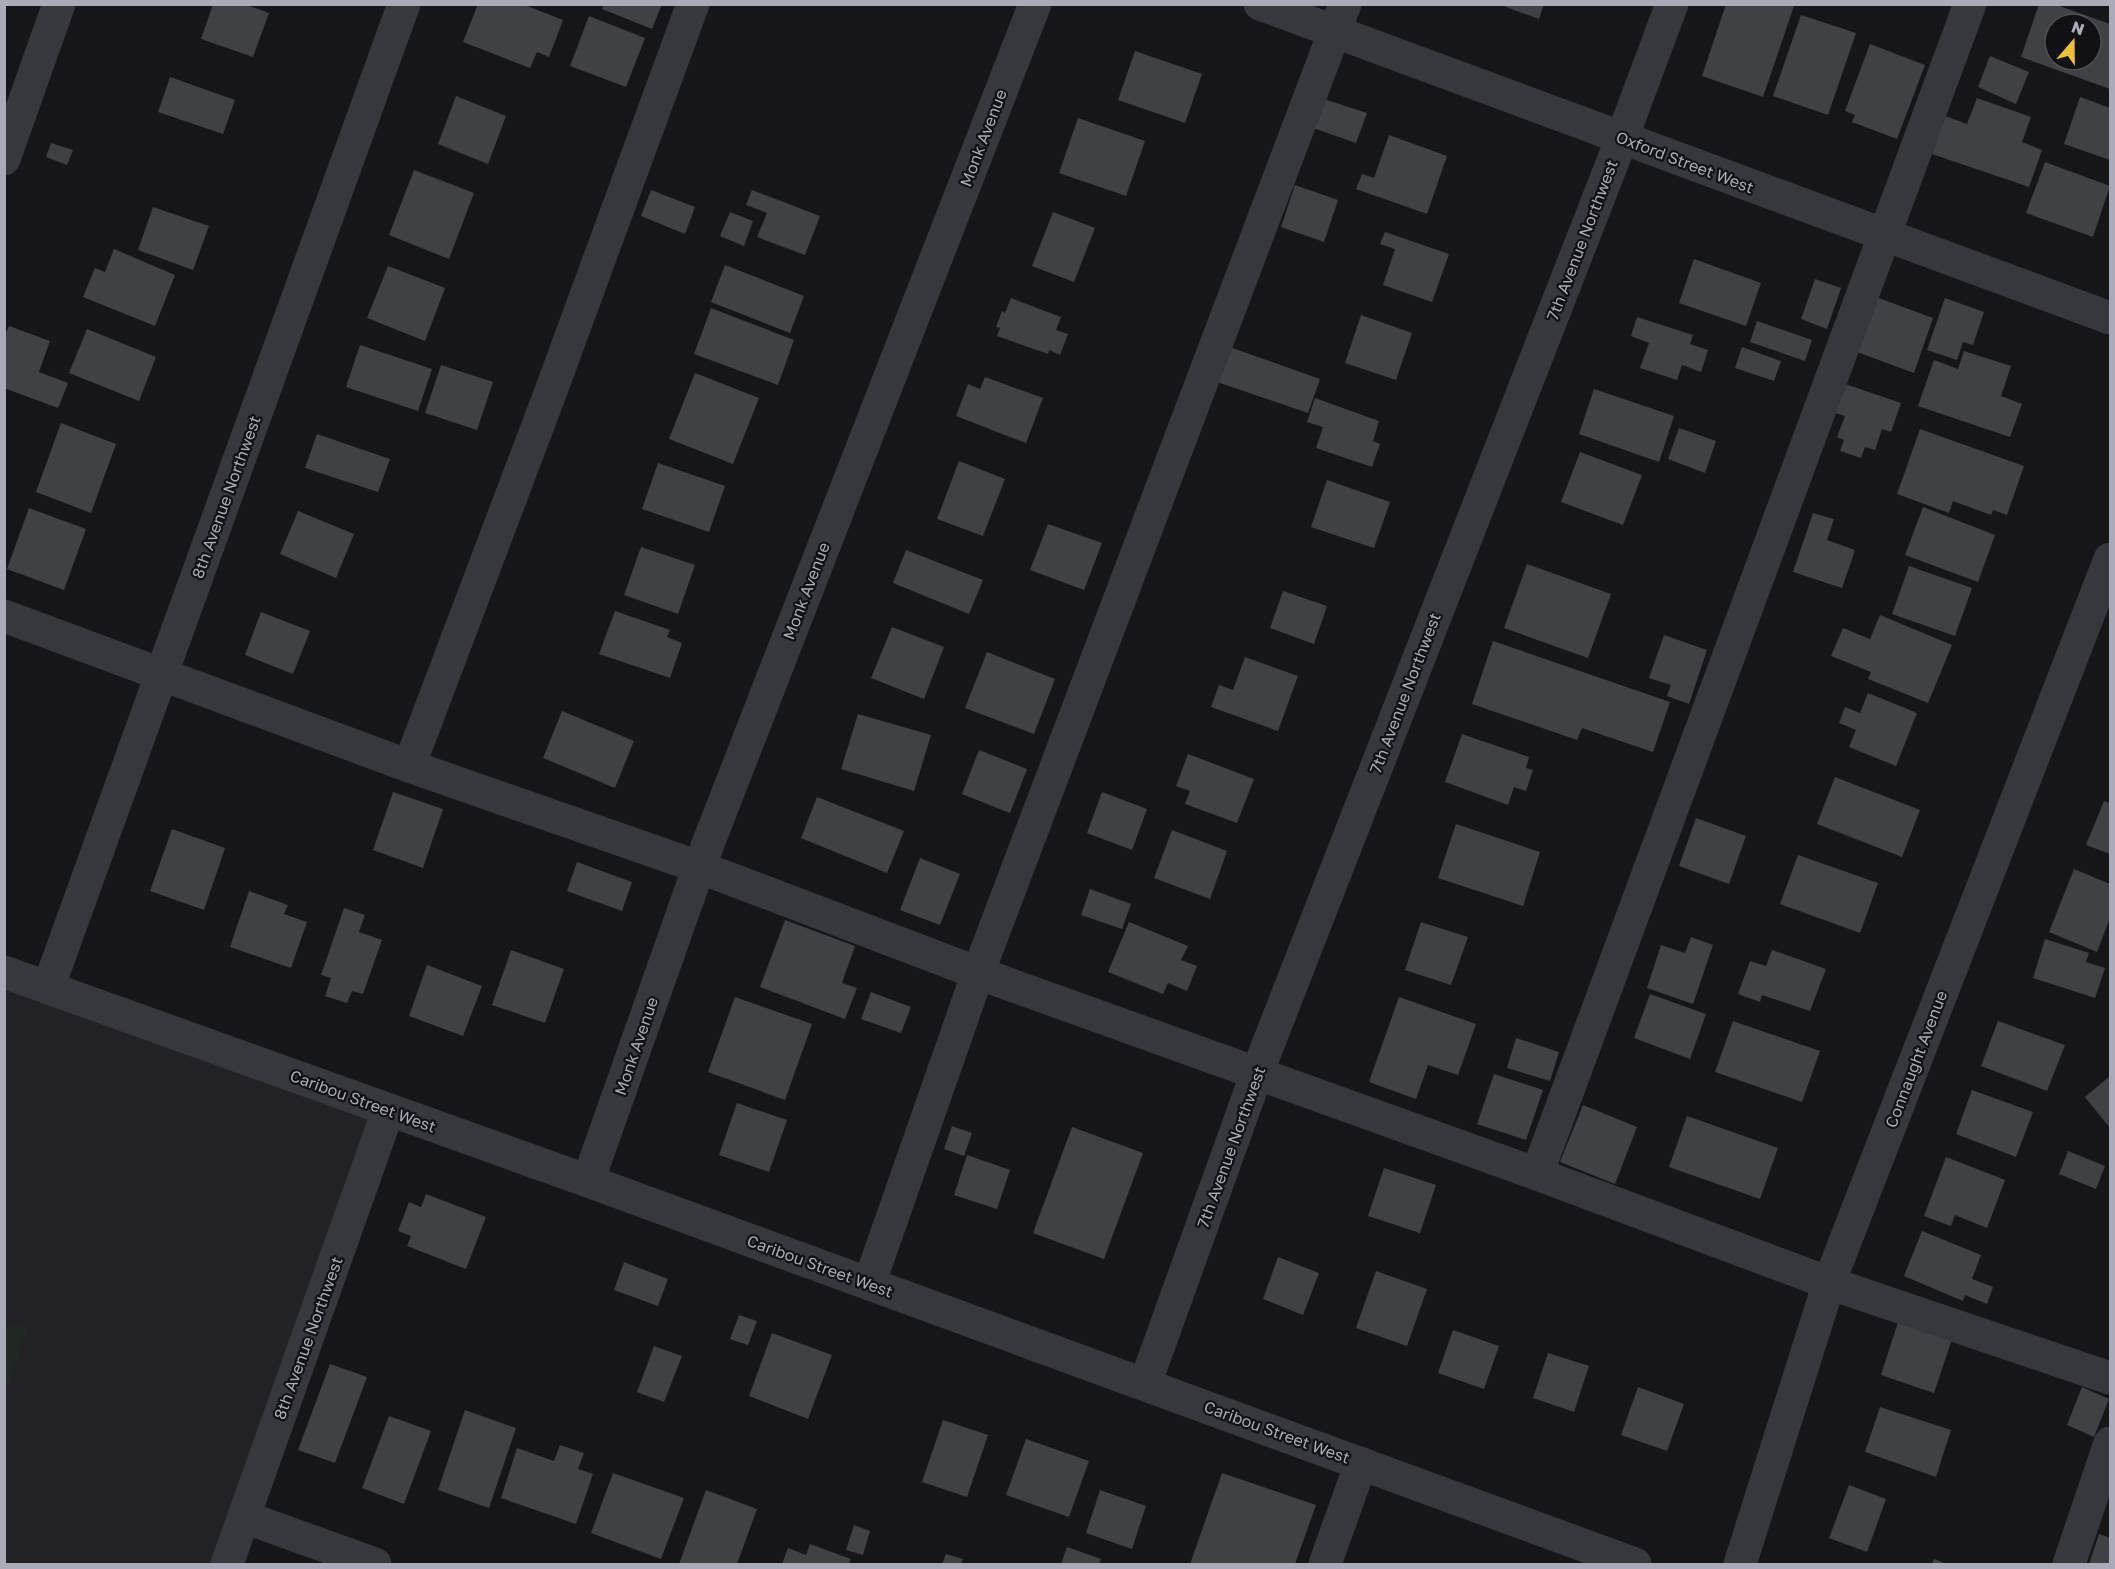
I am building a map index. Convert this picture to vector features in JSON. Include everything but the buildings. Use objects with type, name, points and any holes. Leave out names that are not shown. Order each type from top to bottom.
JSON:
[{"type":"street","points":[[4,159],[58,4]]},
{"type":"street","name":"8th Avenue Northwest","points":[[48,988],[404,4]]},
{"type":"street","points":[[409,766],[548,399],[693,4]]},
{"type":"street","name":"Monk Avenue","points":[[588,1181],[699,867],[1035,4]]},
{"type":"street","name":"Oxford Street West","points":[[1260,4],[1340,18],[1622,138],[1885,237],[2110,318]]},
{"type":"street","name":"7th Avenue Northwest","points":[[1145,1384],[1257,1074],[1622,138],[1672,4]]},
{"type":"street","points":[[1537,1174],[1970,4]]},
{"type":"street","points":[[869,1284],[978,974],[1340,18]]},
{"type":"street","name":"Connaught Avenue","points":[[1740,1564],[1829,1283],[2110,560]]},
{"type":"street","points":[[4,616],[409,766],[699,867],[978,974],[1537,1174],[1829,1283],[2108,1371]]},
{"type":"street","name":"Caribou Street West","points":[[4,972],[588,1181],[1635,1564]]},
{"type":"street","name":"8th Avenue Northwest","points":[[227,1564],[388,1111]]},
{"type":"street","points":[[2069,1564],[2110,1443]]},
{"type":"street","points":[[1324,1564],[1361,1463]]},
{"type":"street","points":[[244,1517],[375,1564]]},
{"type":"shaded area","points":[[5,975],[388,1111],[227,1564],[5,1564]]},
{"type":"shaded area","points":[[4,1321],[27,1329],[5,1393]]}]
